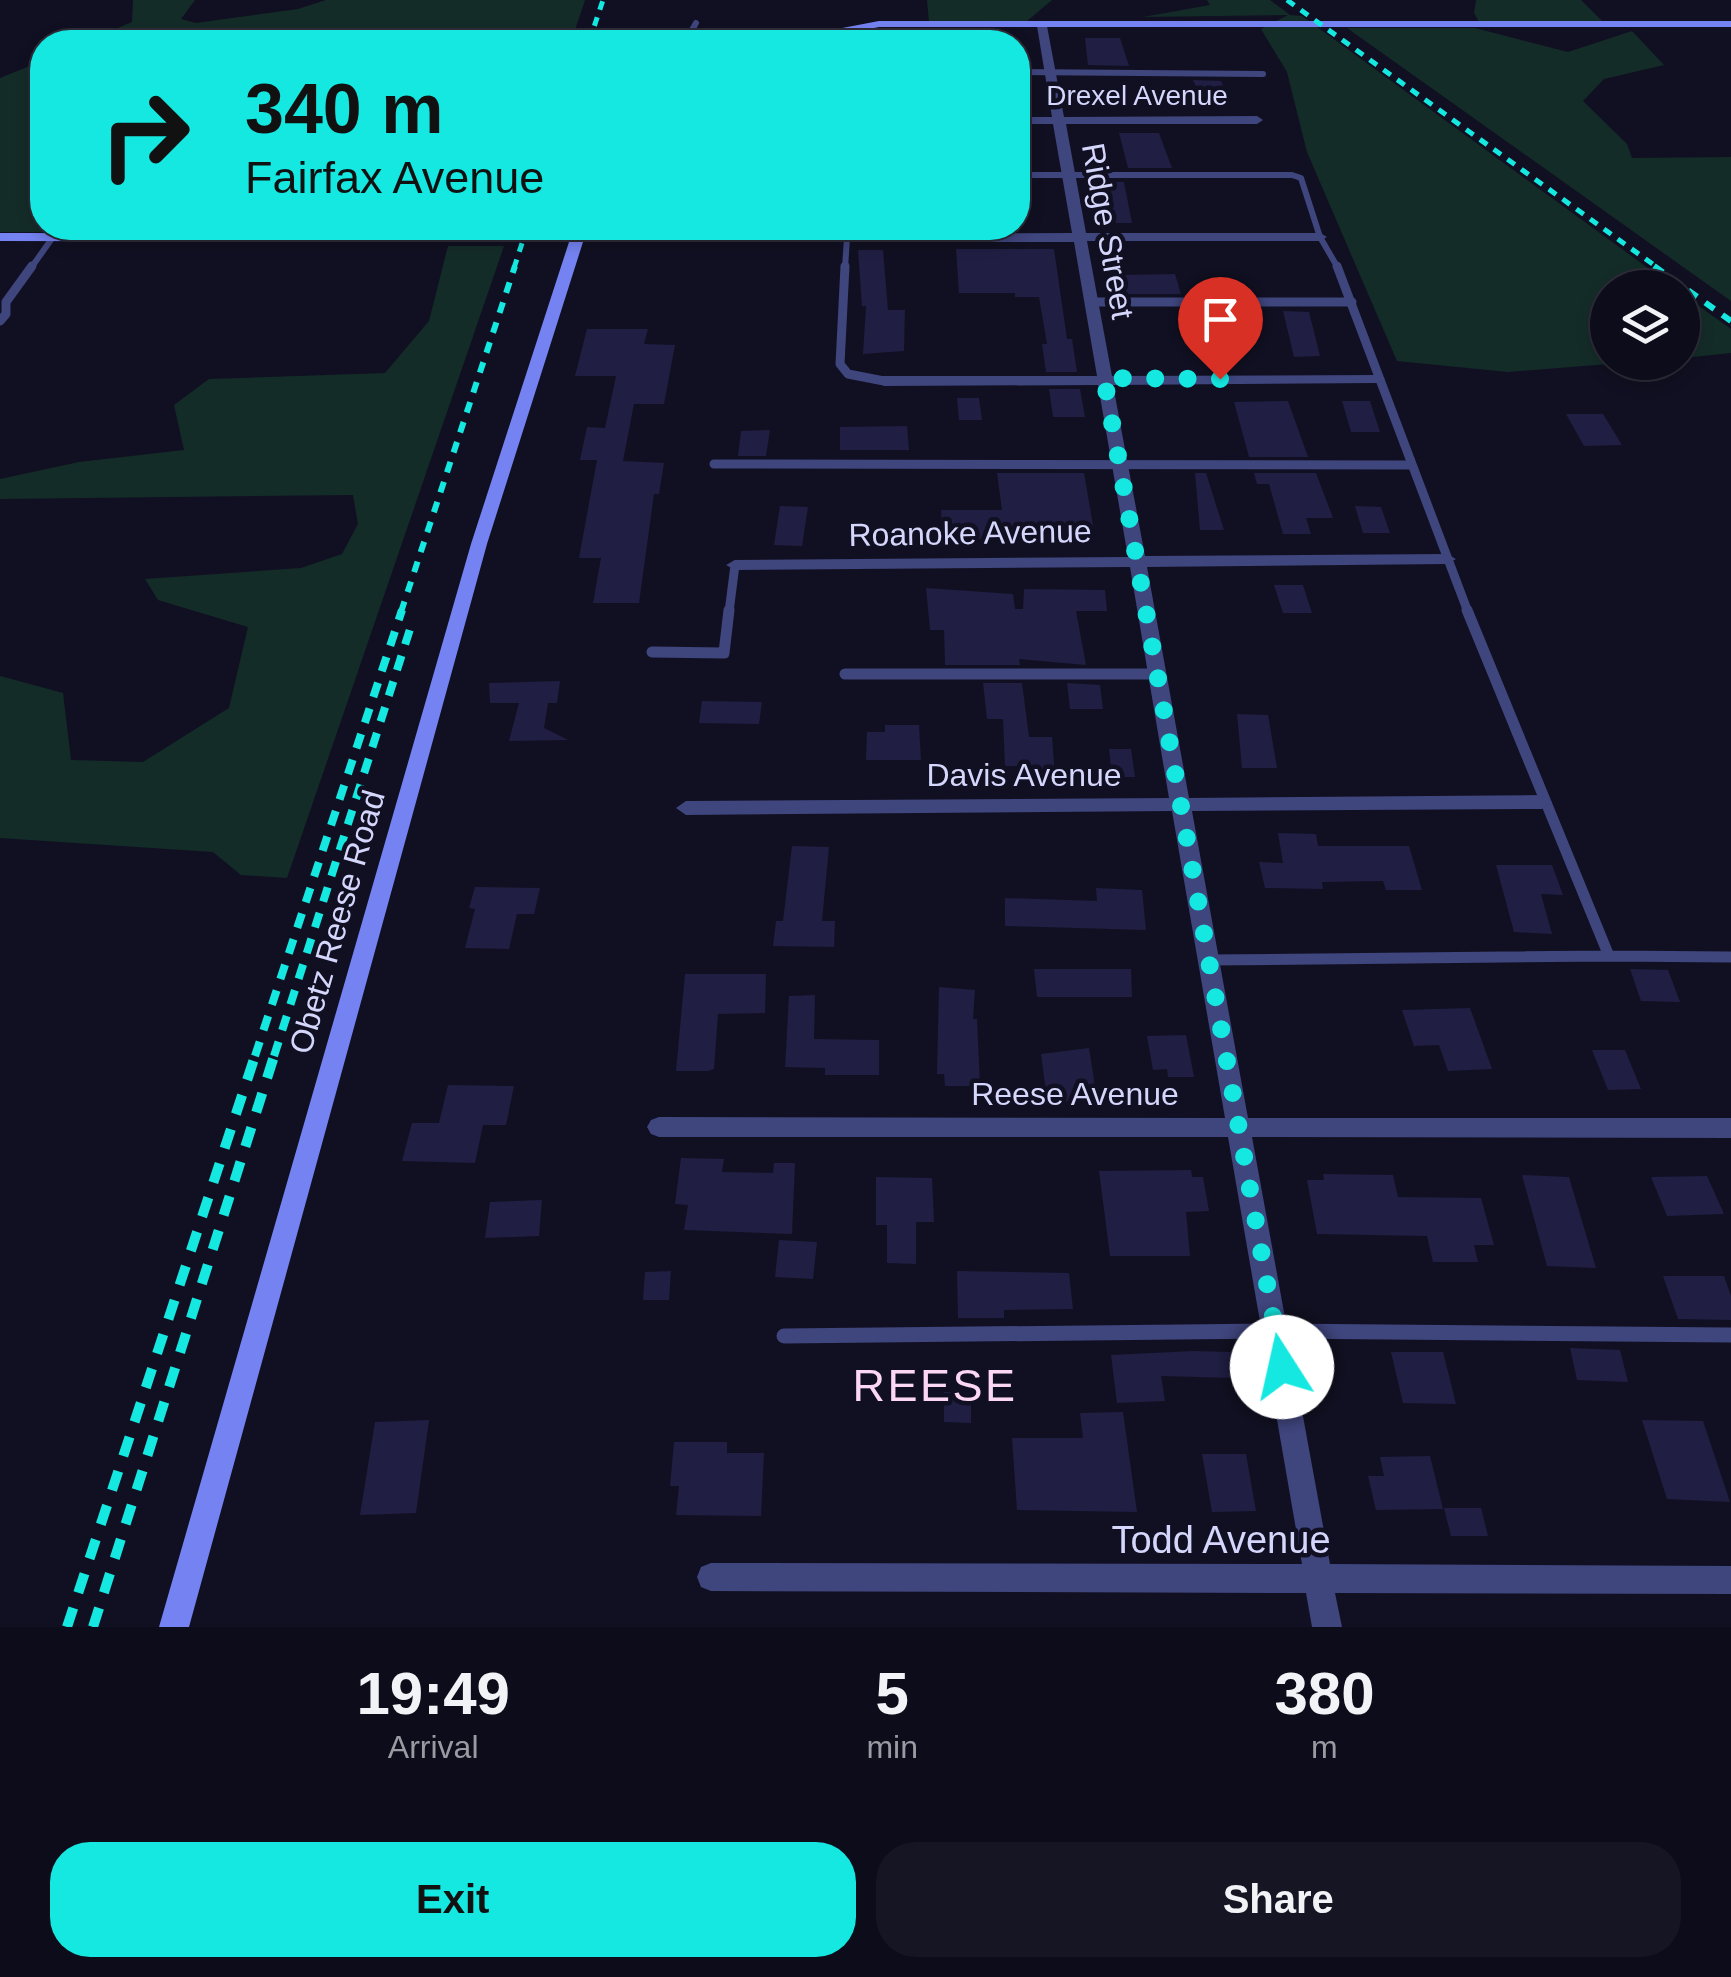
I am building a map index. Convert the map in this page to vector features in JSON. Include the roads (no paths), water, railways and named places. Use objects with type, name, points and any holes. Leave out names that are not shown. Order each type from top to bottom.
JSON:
[{"type":"street","points":[[845,30],[868,25],[1731,24]]},
{"type":"street","name":"Ridge Street","points":[[1042,26],[1328,1627]]},
{"type":"street","name":"Drexel Avenue","points":[[1030,120],[1257,120]]},
{"type":"street","points":[[1030,236],[1320,237]]},
{"type":"street","points":[[0,237],[30,237]]},
{"type":"street","name":"Obetz Reese Road","points":[[174,1627],[462,601],[576,240]]},
{"type":"street","points":[[884,380],[1378,378]]},
{"type":"street","name":"Roanoke Avenue","points":[[734,565],[1446,559]]},
{"type":"street","name":"Davis Avenue","points":[[686,808],[1542,802]]},
{"type":"street","name":"Reese Avenue","points":[[660,1127],[1731,1128]]},
{"type":"street","name":"Todd Avenue","points":[[711,1577],[1731,1580]]},
{"type":"lane","points":[[692,30],[696,23]]},
{"type":"lane","points":[[1030,72],[1263,74]]},
{"type":"lane","points":[[1030,176],[1292,174],[1304,185],[1320,237],[1352,302],[1446,559],[1542,802],[1609,956]]},
{"type":"lane","points":[[0,321],[6,314],[6,302],[50,240]]},
{"type":"lane","points":[[847,240],[840,364],[848,374],[884,380]]},
{"type":"lane","points":[[1090,302],[1352,302]]},
{"type":"lane","points":[[714,464],[1412,464]]},
{"type":"lane","points":[[652,652],[724,653],[734,565]]},
{"type":"lane","points":[[845,674],[1158,674]]},
{"type":"lane","points":[[1210,960],[1731,956]]},
{"type":"lane","points":[[784,1336],[1276,1331],[1731,1336]]},
{"type":"railway","points":[[593,30],[603,0]]},
{"type":"railway","points":[[1287,0],[1658,268]]},
{"type":"railway","points":[[514,268],[523,240]]},
{"type":"railway","points":[[401,612],[515,266]]},
{"type":"railway","points":[[1654,266],[1731,321]]},
{"type":"railway","points":[[255,1056],[402,610]]},
{"type":"railway","points":[[274,1056],[411,626]]},
{"type":"railway","points":[[67,1627],[256,1053]]},
{"type":"railway","points":[[93,1627],[275,1053]]},
{"type":"district","name":"REESE","points":[[935,1385]]}]
